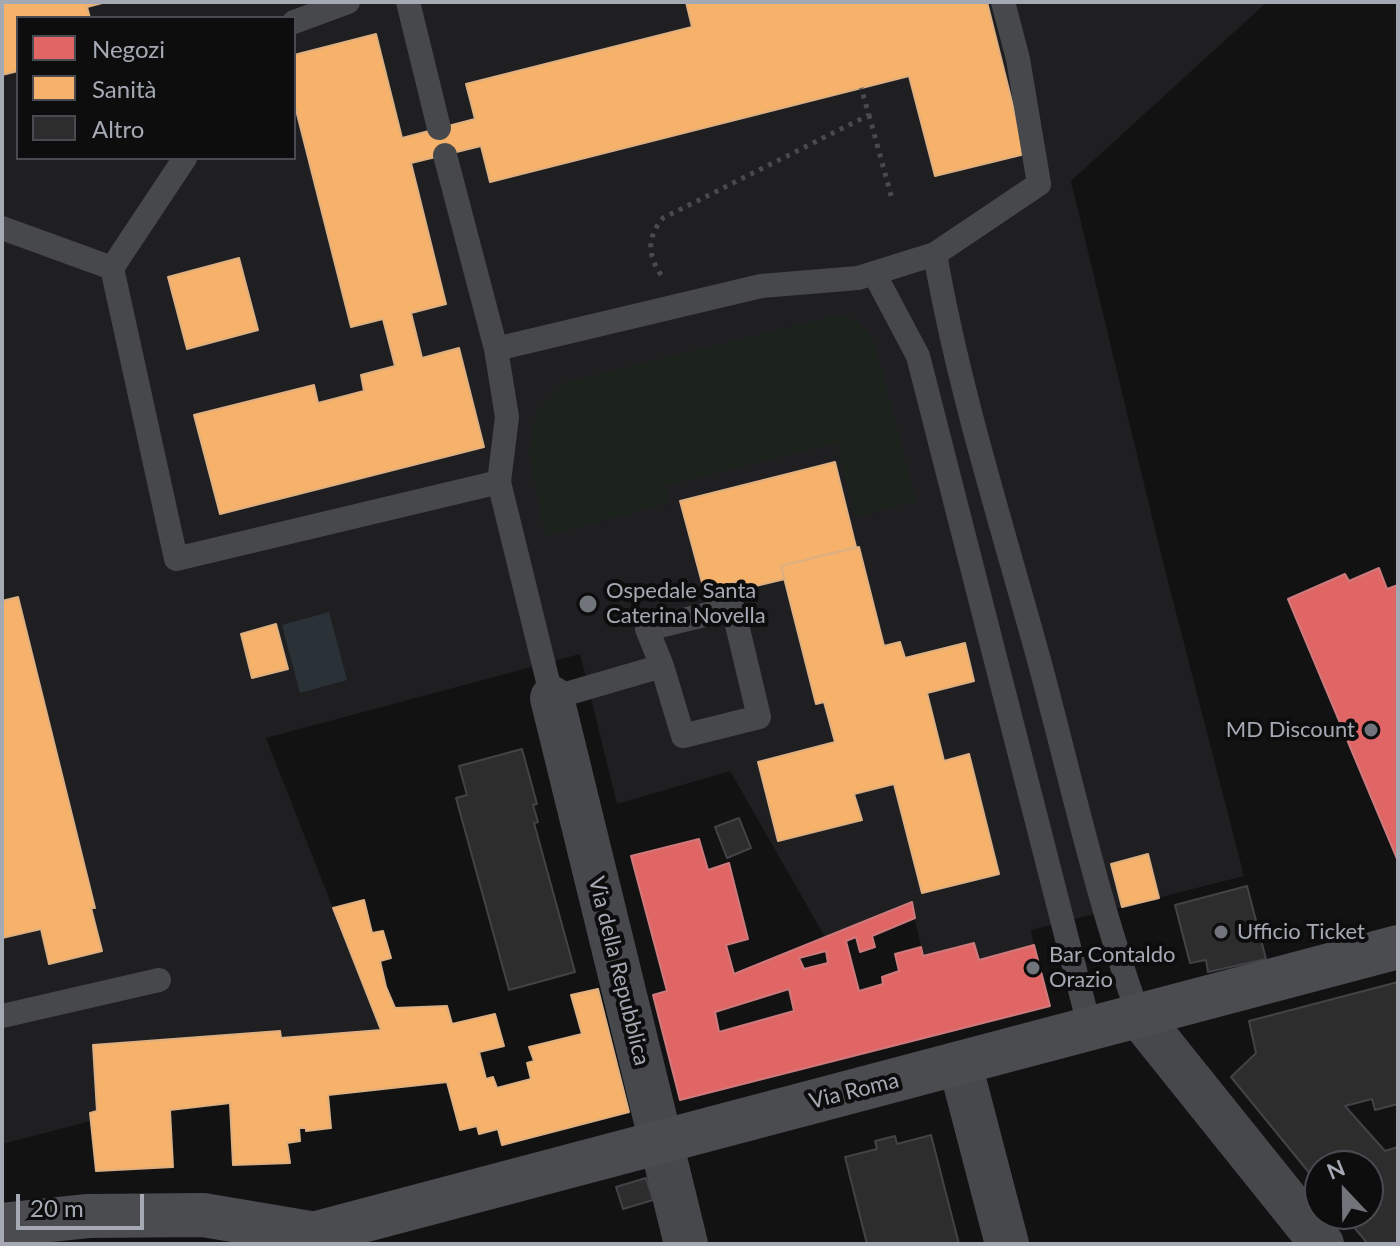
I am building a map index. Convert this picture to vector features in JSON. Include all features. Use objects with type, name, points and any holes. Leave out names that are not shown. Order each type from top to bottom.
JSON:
[{"type":"main road","name":"Via Roma","points":[[292,1238],[1398,947]]},
{"type":"main road","points":[[2,1225],[88,1216],[203,1215],[292,1238]]},
{"type":"street","name":"Via della Repubblica","points":[[552,698],[686,1244]]},
{"type":"street","points":[[1139,1016],[1322,1244]]},
{"type":"street","points":[[960,1064],[1007,1244]]},
{"type":"lane","points":[[296,21],[348,2]]},
{"type":"lane","points":[[408,2],[439,128]]},
{"type":"lane","points":[[496,349],[761,286],[858,278],[935,254],[1039,184],[1018,59],[1003,2]]},
{"type":"lane","points":[[445,155],[496,349],[507,417],[499,482],[552,698],[662,666]]},
{"type":"lane","points":[[184,160],[112,268],[176,559],[499,482]]},
{"type":"lane","points":[[2,228],[112,268]]},
{"type":"lane","points":[[935,254],[951,346],[1118,958],[1139,1016]]},
{"type":"lane","points":[[874,273],[918,356],[1090,1029]]},
{"type":"lane","points":[[733,608],[759,717],[683,736],[662,666],[647,629],[733,608]]},
{"type":"lane","points":[[1075,970],[1118,958]]},
{"type":"lane","points":[[2,1016],[159,980]]},
{"type":"path","points":[[861,88],[892,199]]},
{"type":"path","points":[[681,304],[655,266],[649,248],[652,231],[663,218],[869,115]]},
{"type":"shaded area","name":"Ospedale Santa Caterina Novella","points":[[2,2],[1267,2],[1071,181],[1161,554],[1244,876],[1031,930],[1034,945],[979,960],[923,956],[911,902],[825,937],[730,771],[617,804],[580,654],[266,738],[381,1030],[281,1038],[280,1031],[94,1045],[97,1111],[90,1113],[91,1121],[2,1144]]},
{"type":"shaded area","points":[[835,316],[856,319],[873,338],[916,501],[856,517],[836,443],[665,486],[669,503],[545,536],[529,452],[536,413],[563,383]]},
{"type":"shaded area","points":[[329,612],[347,680],[300,693],[282,625]]},
{"type":"building: Negozi","name":"MD Discount","points":[[1379,568],[1387,589],[1398,585],[1398,861],[1288,599],[1345,574],[1349,581]]},
{"type":"building: Negozi","points":[[699,839],[708,870],[729,863],[748,939],[726,945],[734,974],[912,902],[915,918],[872,936],[875,947],[860,952],[856,937],[846,941],[859,991],[883,984],[882,977],[899,971],[895,954],[921,947],[923,956],[974,943],[979,960],[1034,945],[1050,1006],[680,1100],[653,995],[667,991],[631,856]],"holes":[[[826,951],[828,963],[804,969],[799,958]],[[789,989],[794,1011],[719,1032],[715,1012]]]},
{"type":"building: Sanità","points":[[2,2],[106,2],[87,7],[89,16],[16,16],[16,72],[2,75]]},
{"type":"building: Sanità","points":[[686,2],[987,2],[1025,154],[935,176],[909,76],[490,182],[481,146],[411,163],[446,304],[411,313],[422,358],[459,348],[484,447],[220,514],[194,415],[314,385],[318,403],[364,391],[361,375],[395,366],[383,319],[351,327],[296,110],[296,54],[376,34],[402,138],[475,119],[466,84],[692,27]]},
{"type":"building: Sanità","points":[[239,258],[258,330],[187,349],[168,277]]},
{"type":"building: Sanità","points":[[835,462],[856,547],[781,566],[785,579],[747,588],[744,580],[704,590],[680,501]]},
{"type":"building: Sanità","points":[[859,547],[884,646],[900,642],[905,658],[965,643],[974,681],[927,693],[944,761],[969,754],[999,874],[922,893],[894,784],[854,794],[862,820],[778,841],[758,762],[835,742],[824,702],[816,704],[781,566]]},
{"type":"building: Sanità","points":[[18,597],[95,908],[91,908],[102,951],[49,964],[41,929],[2,938],[2,601]]},
{"type":"building: Sanità","points":[[276,624],[288,669],[252,678],[241,634]]},
{"type":"building: Sanità","points":[[1148,854],[1159,898],[1122,907],[1111,864]]},
{"type":"building: Sanità","points":[[364,900],[372,933],[383,931],[391,958],[380,961],[395,1008],[447,1006],[452,1024],[495,1014],[504,1046],[479,1052],[486,1079],[493,1077],[497,1088],[531,1079],[527,1063],[534,1061],[529,1047],[582,1034],[571,995],[598,989],[629,1112],[502,1145],[498,1129],[479,1134],[477,1126],[460,1130],[447,1082],[328,1095],[331,1128],[306,1131],[306,1128],[299,1128],[300,1141],[287,1143],[290,1163],[233,1165],[230,1103],[170,1110],[173,1167],[96,1171],[90,1113],[97,1111],[93,1045],[280,1031],[281,1038],[381,1030],[333,908]]},
{"type":"building: Altro","points":[[522,749],[537,804],[533,805],[538,822],[534,823],[575,972],[509,990],[456,798],[467,795],[459,766]]},
{"type":"building: Altro","points":[[739,818],[751,848],[727,858],[715,827]]},
{"type":"building: Altro","name":"Ufficio Ticket","points":[[1247,886],[1266,959],[1208,972],[1206,960],[1190,963],[1175,905]]},
{"type":"building: Altro","points":[[1398,982],[1398,1104],[1375,1110],[1372,1099],[1345,1106],[1385,1151],[1398,1147],[1398,1244],[1368,1244],[1356,1230],[1384,1230],[1384,1150],[1304,1150],[1304,1166],[1231,1077],[1256,1053],[1249,1021]]},
{"type":"building: Altro","points":[[931,1135],[959,1244],[867,1244],[845,1157],[877,1149],[875,1141],[895,1136],[897,1144]]},
{"type":"building: Altro","points":[[646,1178],[653,1200],[623,1209],[616,1187]]},
{"type":"place","name":"Ospedale Santa Caterina Novella","points":[[588,604]]},
{"type":"place","name":"MD Discount","points":[[1371,730]]},
{"type":"place","name":"Ufficio Ticket","points":[[1221,932]]},
{"type":"place","name":"Bar Contaldo Orazio","points":[[1033,968]]}]
